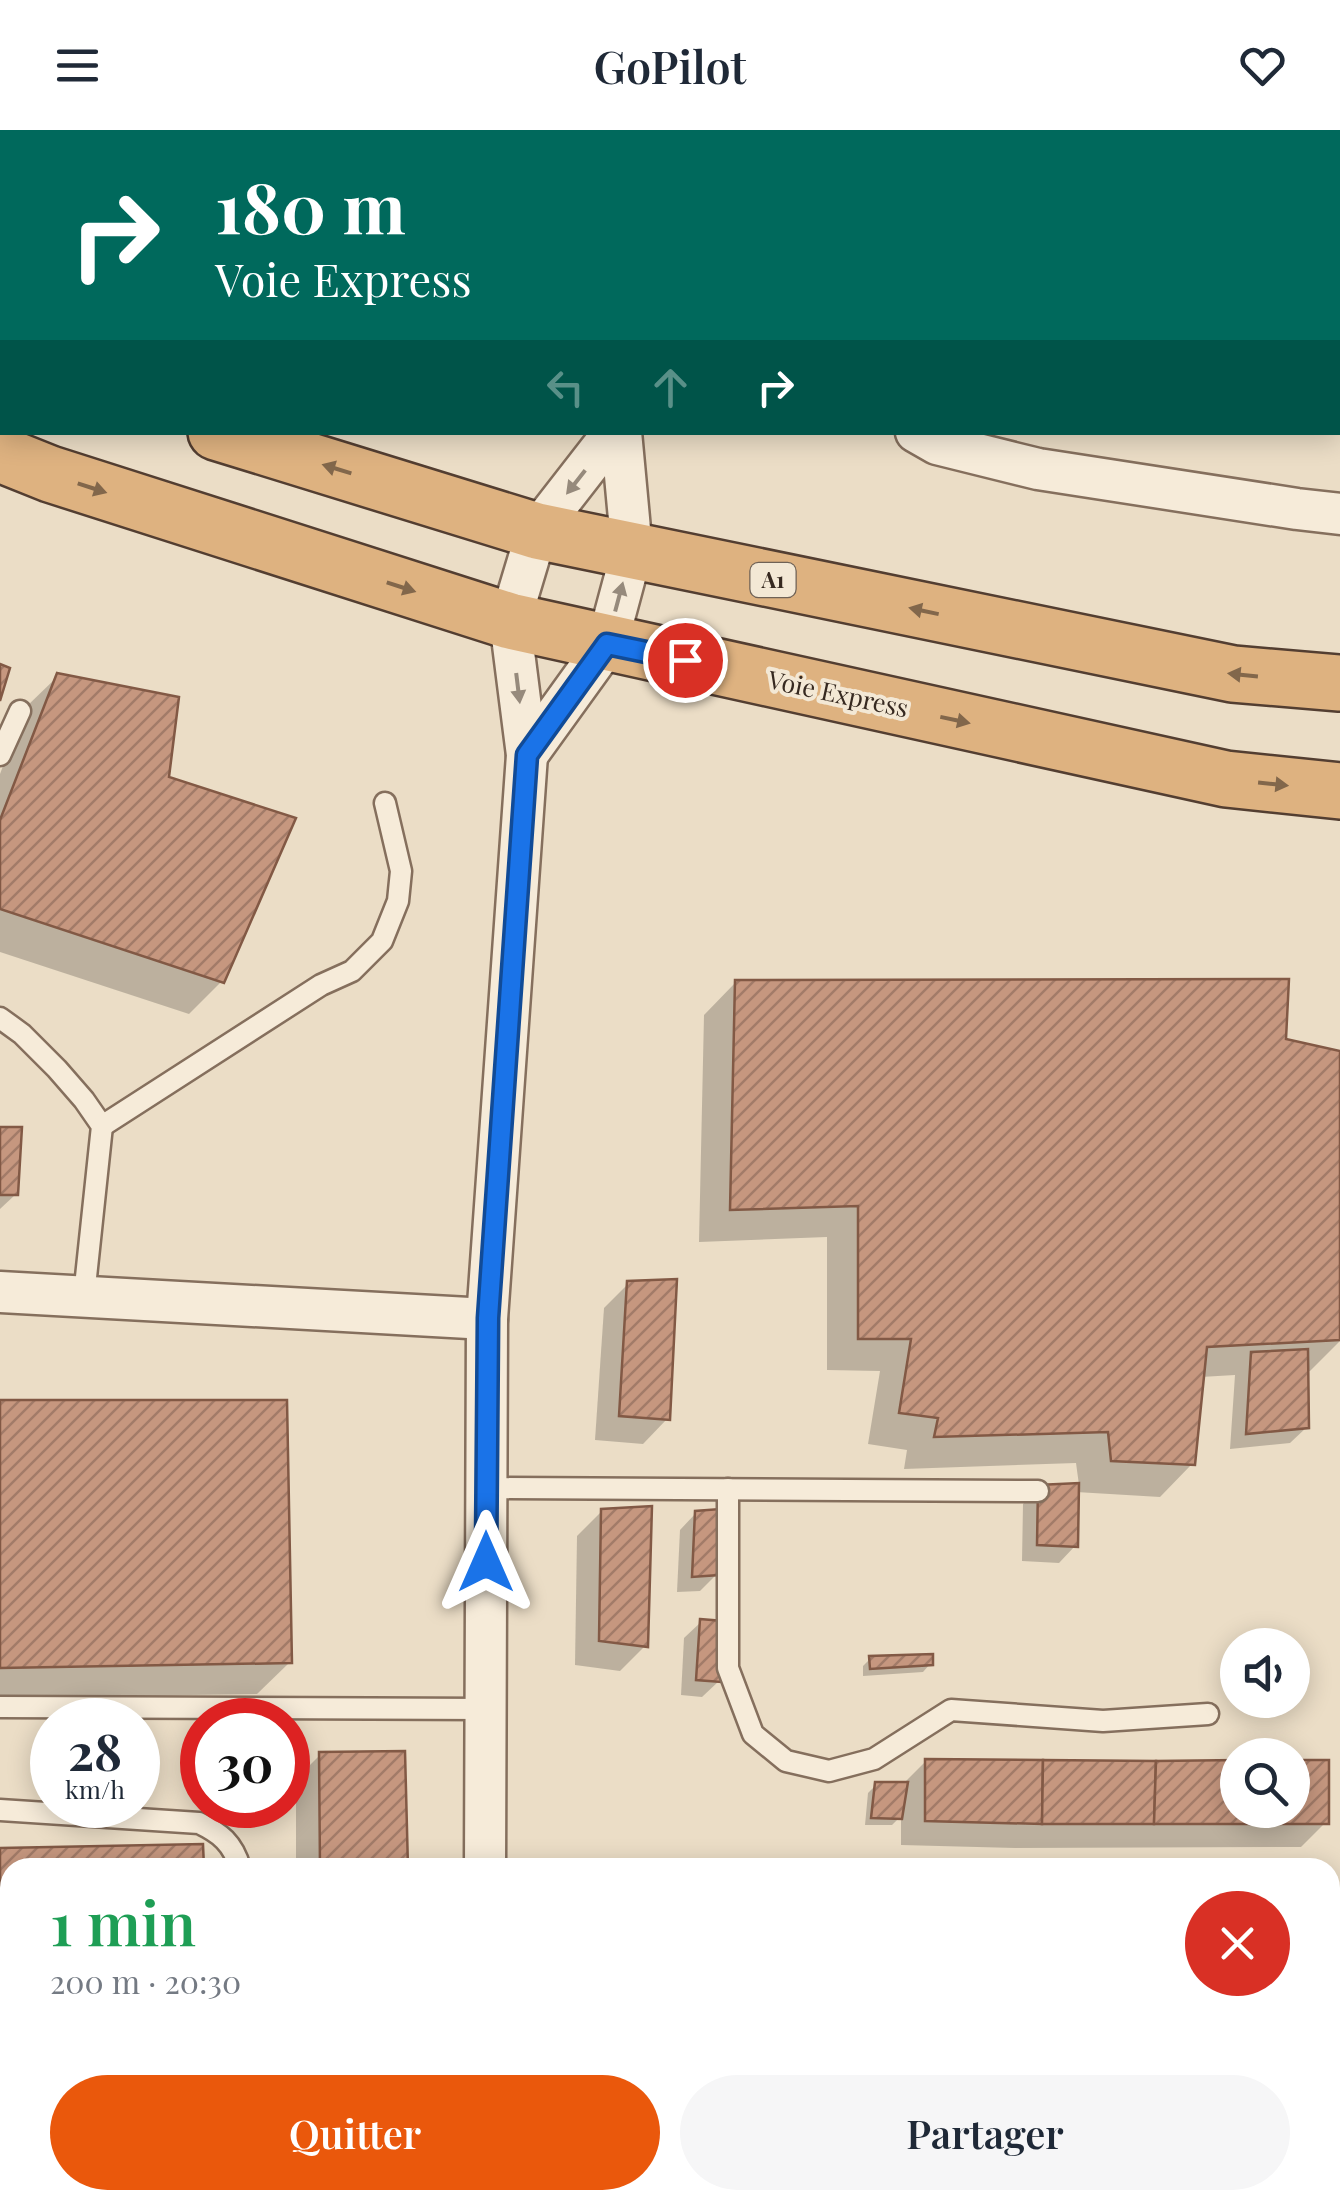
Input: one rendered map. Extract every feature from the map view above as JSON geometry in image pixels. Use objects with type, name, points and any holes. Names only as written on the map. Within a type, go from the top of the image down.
[{"type":"highway","name":"A1","points":[[226,435],[538,530],[632,551],[1233,674],[1340,683]]},
{"type":"highway","name":"Voie Express","points":[[0,454],[50,474],[510,622],[1226,780],[1340,791]]},
{"type":"street","points":[[485,1858],[488,1318],[527,755],[510,622],[538,530],[616,435]]},
{"type":"street","points":[[527,755],[607,644],[632,551],[618,435]]},
{"type":"street","points":[[921,435],[937,444],[1038,469],[1340,514]]},
{"type":"street","points":[[0,1292],[488,1318]]},
{"type":"lane","points":[[0,755],[20,710]]},
{"type":"lane","points":[[102,1126],[321,986],[352,971],[382,941],[398,901],[401,871],[386,803]]},
{"type":"lane","points":[[0,1018],[56,1069],[102,1126],[84,1296]]},
{"type":"lane","points":[[487,1488],[1038,1492]]},
{"type":"lane","points":[[728,1489],[728,1668],[753,1734],[786,1761],[829,1770],[874,1758],[951,1710],[1104,1720],[1208,1714]]},
{"type":"lane","points":[[0,1706],[486,1709]]},
{"type":"lane","points":[[0,1810],[198,1823],[221,1834],[237,1858]]},
{"type":"building","points":[[0,664],[10,668],[0,701]]},
{"type":"building","points":[[57,673],[179,697],[169,777],[296,818],[224,983],[0,909],[0,820]]},
{"type":"building","points":[[1289,979],[1286,1039],[1340,1051],[1340,1340],[1207,1347],[1195,1465],[1111,1461],[1108,1432],[934,1437],[938,1418],[899,1413],[911,1339],[858,1339],[858,1206],[730,1210],[735,980]]},
{"type":"building","points":[[0,1127],[22,1127],[18,1195],[0,1195]]},
{"type":"building","points":[[677,1279],[670,1420],[619,1416],[627,1281]]},
{"type":"building","points":[[1308,1349],[1309,1428],[1246,1434],[1251,1352]]},
{"type":"building","points":[[0,1400],[287,1400],[292,1663],[0,1668]]},
{"type":"building","points":[[1079,1483],[1078,1547],[1037,1545],[1038,1485]]},
{"type":"building","points":[[652,1506],[648,1647],[599,1641],[601,1509]]},
{"type":"building","points":[[720,1509],[719,1575],[692,1577],[695,1511]]},
{"type":"building","points":[[700,1619],[723,1621],[721,1682],[696,1680]]},
{"type":"building","points":[[933,1654],[933,1665],[870,1669],[869,1656]]},
{"type":"building","points":[[405,1751],[408,1858],[320,1858],[319,1752]]},
{"type":"building","points":[[925,1759],[1043,1760],[1042,1824],[925,1821]]},
{"type":"building","points":[[1043,1760],[1156,1761],[1154,1824],[1042,1824]]},
{"type":"building","points":[[1220,1760],[1220,1824],[1154,1824],[1156,1761]]},
{"type":"building","points":[[1310,1760],[1329,1760],[1329,1824],[1310,1824]]},
{"type":"building","points":[[875,1782],[908,1782],[902,1819],[871,1818]]},
{"type":"building","points":[[203,1844],[204,1858],[0,1858],[0,1848]]},
{"type":"route","points":[[486,1562],[488,1318],[527,755],[607,644],[685,660]]}]
